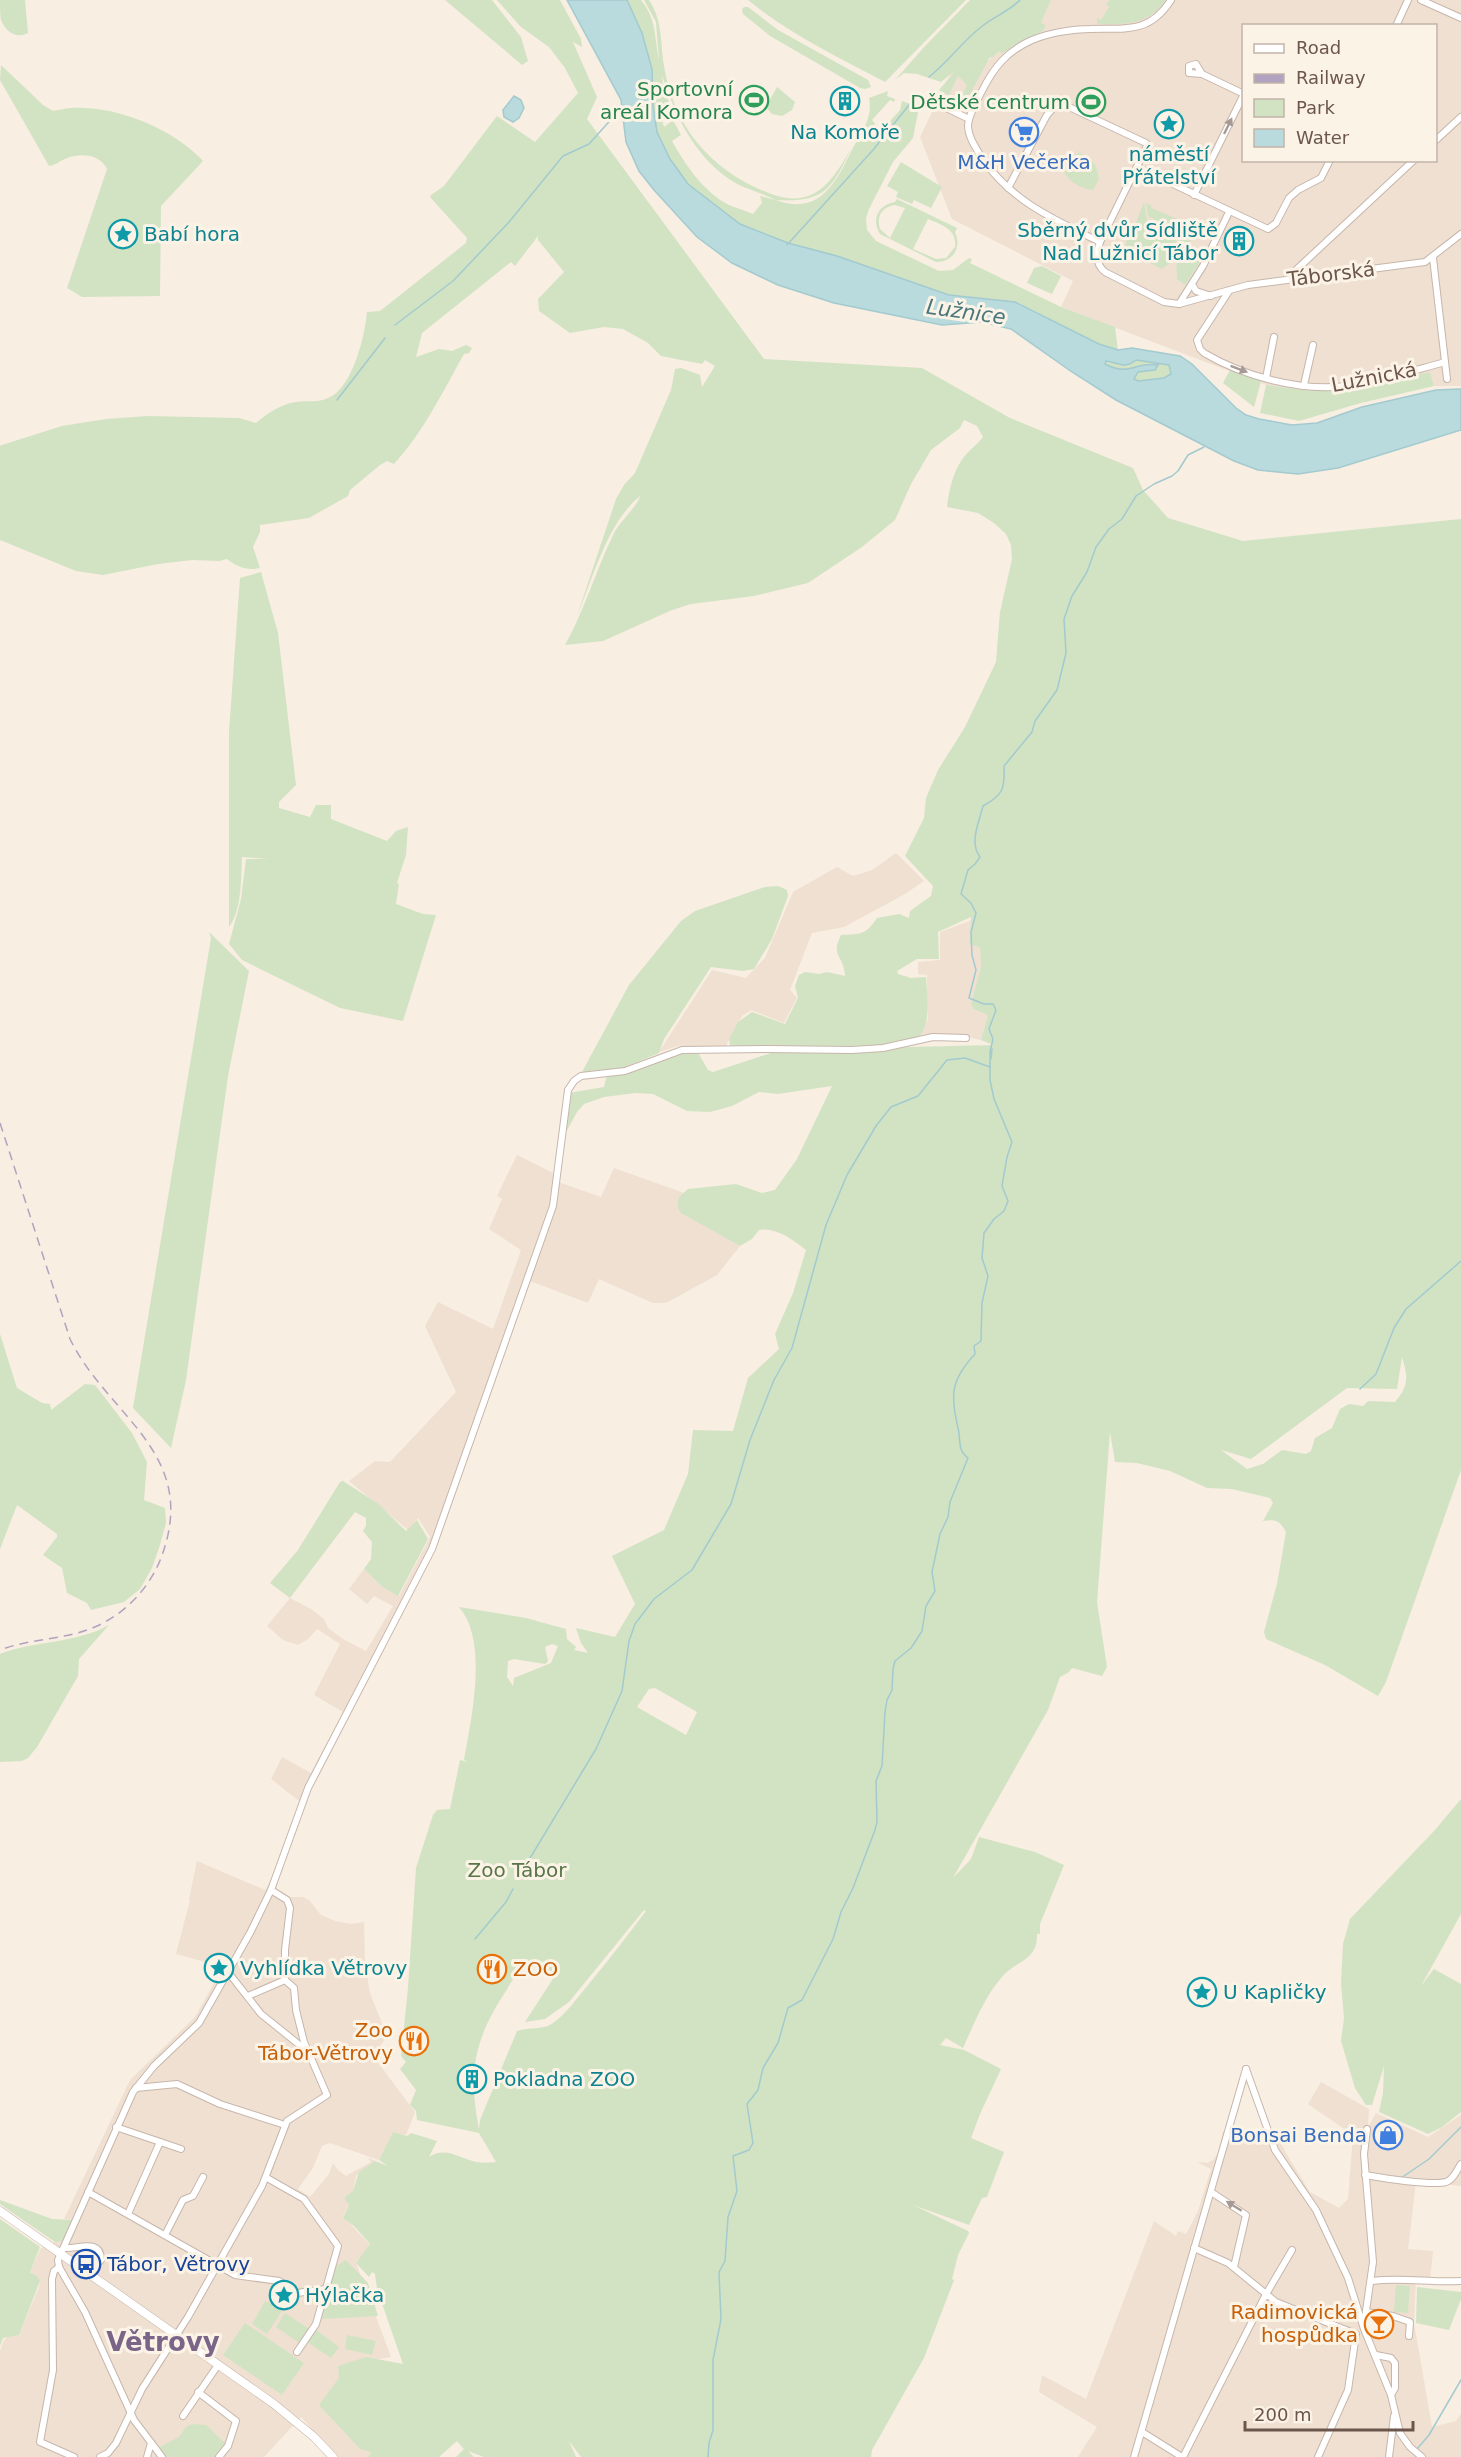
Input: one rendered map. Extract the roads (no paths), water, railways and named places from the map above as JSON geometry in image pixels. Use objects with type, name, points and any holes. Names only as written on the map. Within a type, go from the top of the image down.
[{"type":"street","points":[[1100,242],[1034,208],[1008,188],[984,161],[972,141],[968,130],[969,119],[993,71],[1004,57],[1016,49],[1034,39],[1071,31],[1137,28],[1154,19],[1171,0]]},
{"type":"street","points":[[1397,24],[1408,0]]},
{"type":"street","points":[[1421,0],[1461,18]]},
{"type":"street","points":[[1202,74],[1242,93]]},
{"type":"street","points":[[1194,195],[1242,98]]},
{"type":"street","points":[[930,100],[969,119]]},
{"type":"street","points":[[1008,188],[1047,115],[1056,105],[1067,106],[1146,144],[1100,242],[1097,258],[1102,270],[1164,302],[1179,303],[1217,240],[1229,212]]},
{"type":"street","points":[[1437,140],[1461,117]]},
{"type":"street","points":[[1137,167],[1229,212],[1270,229],[1276,223],[1289,198],[1298,190],[1318,181],[1329,162]]},
{"type":"street","points":[[1292,279],[1296,270],[1412,162]]},
{"type":"street","name":"Táborská","points":[[1179,303],[1248,285],[1425,262],[1461,234]]},
{"type":"street","points":[[1433,258],[1447,380]]},
{"type":"street","points":[[1192,284],[1196,291],[1211,296]]},
{"type":"street","name":"Lužnická","points":[[1230,291],[1198,335],[1198,344],[1204,353],[1239,370],[1266,378],[1331,387],[1353,385],[1445,362]]},
{"type":"street","points":[[1266,378],[1274,337]]},
{"type":"street","points":[[1304,385],[1313,345]]},
{"type":"street","points":[[162,2457],[131,2414],[85,2312],[59,2267],[58,2260],[116,2127],[136,2088],[154,2066],[199,2023],[271,1890],[313,1777],[435,1541],[553,1206],[557,1190],[563,1116],[571,1084],[581,1076],[625,1071],[682,1050],[852,1050],[883,1048],[933,1037],[966,1038]]},
{"type":"street","points":[[100,2457],[112,2448],[142,2389],[267,2178],[285,2125],[293,2116],[327,2095],[307,2051],[296,2010],[294,1988],[285,1980],[285,1950],[290,1908],[287,1900],[271,1890]]},
{"type":"street","points":[[228,1972],[268,2021],[307,2051]]},
{"type":"street","points":[[248,1996],[285,1980]]},
{"type":"street","points":[[1134,2457],[1246,2069],[1275,2150],[1316,2210],[1348,2278],[1364,2329],[1391,2395],[1404,2440],[1422,2457]]},
{"type":"street","points":[[136,2088],[177,2084],[220,2104],[285,2125]]},
{"type":"street","points":[[116,2127],[181,2149]]},
{"type":"street","points":[[1364,2329],[1373,2262],[1364,2154],[1367,2129]]},
{"type":"street","points":[[128,2214],[160,2142]]},
{"type":"street","points":[[1365,2175],[1406,2181],[1445,2182],[1452,2178],[1461,2164]]},
{"type":"street","points":[[165,2235],[183,2200],[193,2196],[202,2177]]},
{"type":"street","points":[[267,2178],[304,2199],[338,2246],[316,2324],[297,2352]]},
{"type":"street","points":[[88,2192],[235,2275],[279,2281],[297,2293],[326,2289]]},
{"type":"street","points":[[1211,2192],[1246,2215],[1234,2267]]},
{"type":"street","points":[[0,2211],[63,2251],[88,2272],[297,2421],[333,2457]]},
{"type":"street","points":[[63,2251],[87,2246],[97,2248],[101,2260],[88,2272]]},
{"type":"street","points":[[1194,2248],[1234,2267],[1265,2296],[1290,2309],[1356,2334]]},
{"type":"street","points":[[1142,2432],[1182,2457],[1265,2296],[1292,2250]]},
{"type":"street","points":[[59,2267],[53,2273],[52,2278],[53,2370],[40,2442],[74,2457]]},
{"type":"street","points":[[1372,2281],[1389,2279],[1461,2281]]},
{"type":"street","points":[[1366,2312],[1393,2316],[1410,2322],[1409,2336]]},
{"type":"street","points":[[1318,2457],[1348,2390],[1356,2334],[1364,2329]]},
{"type":"street","points":[[1376,2355],[1390,2358],[1395,2363],[1395,2388],[1391,2395]]},
{"type":"street","points":[[183,2416],[218,2365]]},
{"type":"street","points":[[198,2392],[236,2421],[228,2446],[219,2457]]},
{"type":"street","points":[[1389,2457],[1394,2410]]},
{"type":"street","points":[[147,2457],[151,2443]]},
{"type":"water","name":"Lužnice","points":[[567,0],[627,0],[642,33],[652,69],[653,105],[657,132],[670,159],[688,184],[740,224],[788,243],[837,256],[949,295],[1015,302],[1099,344],[1118,350],[1132,348],[1180,356],[1192,364],[1236,408],[1246,415],[1259,419],[1292,425],[1317,423],[1362,407],[1436,390],[1461,389],[1461,430],[1338,468],[1298,474],[1258,470],[1234,461],[1116,400],[1011,329],[982,322],[942,325],[834,303],[778,285],[732,263],[697,237],[654,190],[639,171],[626,142],[621,100]],"holes":[[[1136,360],[1169,365],[1171,374],[1164,378],[1138,381],[1134,379],[1138,372],[1155,370],[1158,365],[1150,364],[1121,369],[1105,364],[1106,361],[1128,365]]]},
{"type":"water","points":[[514,96],[521,100],[524,108],[519,118],[513,122],[504,117],[503,110]]},
{"type":"waterway","points":[[929,77],[974,33],[1020,0]]},
{"type":"waterway","points":[[395,325],[453,281],[509,222],[563,156],[589,144],[624,105]]},
{"type":"waterway","points":[[787,245],[873,150],[909,105]]},
{"type":"waterway","points":[[337,400],[385,338]]},
{"type":"waterway","points":[[708,2457],[713,2430],[713,2360],[721,2319],[719,2272],[725,2261],[728,2217],[737,2191],[733,2156],[749,2150],[753,2143],[747,2104],[758,2090],[763,2068],[778,2043],[788,2008],[802,2000],[833,1939],[841,1912],[853,1888],[875,1830],[877,1822],[876,1781],[882,1766],[885,1712],[892,1690],[893,1669],[895,1661],[911,1648],[922,1631],[926,1606],[935,1591],[932,1572],[940,1534],[968,1458],[962,1452],[960,1444],[954,1406],[954,1388],[961,1372],[975,1354],[974,1346],[981,1341],[982,1303],[988,1276],[982,1258],[984,1233],[994,1219],[1004,1211],[1008,1201],[1002,1186],[1012,1142],[994,1099],[990,1080],[990,1052],[993,1039],[989,1029],[996,1010],[993,1004],[984,1004],[969,998],[976,970],[972,955],[971,932],[976,913],[971,903],[961,894],[968,870],[980,857],[975,845],[977,825],[983,806],[999,795],[1003,786],[1004,766],[1032,732],[1035,721],[1057,690],[1066,653],[1064,619],[1072,596],[1087,572],[1096,547],[1109,529],[1122,519],[1136,496],[1172,476],[1188,455],[1204,447]]},
{"type":"waterway","points":[[991,1059],[992,1049]]},
{"type":"waterway","points":[[521,1873],[596,1749],[622,1691],[629,1641],[635,1624],[654,1599],[692,1570],[731,1504],[750,1440],[774,1380],[792,1348],[826,1225],[847,1175],[876,1126],[891,1107],[918,1096],[947,1060],[965,1058],[990,1067]]},
{"type":"waterway","points":[[1360,1389],[1376,1374],[1394,1328],[1406,1309],[1461,1261]]},
{"type":"waterway","points":[[475,1939],[506,1902],[513,1889]]},
{"type":"waterway","points":[[1401,2178],[1429,2159],[1461,2127]]},
{"type":"waterway","points":[[1417,2449],[1429,2435],[1461,2380]]},
{"type":"railway","points":[[0,1123],[70,1339],[86,1366],[145,1438],[160,1463],[169,1490],[170,1522],[156,1569],[144,1589],[118,1614],[85,1631],[0,1650]]},
{"type":"place","name":"Sportovní areál Komora","points":[[754,100]]},
{"type":"place","name":"Na Komoře","points":[[845,101]]},
{"type":"place","name":"Dětské centrum","points":[[1091,102]]},
{"type":"place","name":"náměstí Přátelství","points":[[1169,124]]},
{"type":"place","name":"M&H Večerka","points":[[1024,132]]},
{"type":"place","name":"Babí hora","points":[[123,234]]},
{"type":"place","name":"Sběrný dvůr Sídliště Nad Lužnicí Tábor","points":[[1239,241]]},
{"type":"place","name":"Vyhlídka Větrovy","points":[[219,1968]]},
{"type":"place","name":"ZOO","points":[[492,1969]]},
{"type":"place","name":"U Kapličky","points":[[1202,1992]]},
{"type":"place","name":"Zoo Tábor-Větrovy","points":[[414,2041]]},
{"type":"place","name":"Pokladna ZOO","points":[[472,2079]]},
{"type":"place","name":"Bonsai Benda","points":[[1388,2135]]},
{"type":"place","name":"Tábor, Větrovy","points":[[86,2264]]},
{"type":"place","name":"Hýlačka","points":[[284,2295]]},
{"type":"place","name":"Radimovická hospůdka","points":[[1379,2324]]},
{"type":"district","name":"Větrovy","points":[[163,2342]]},
{"type":"park label","name":"Zoo Tábor","points":[[517,1870]]}]
